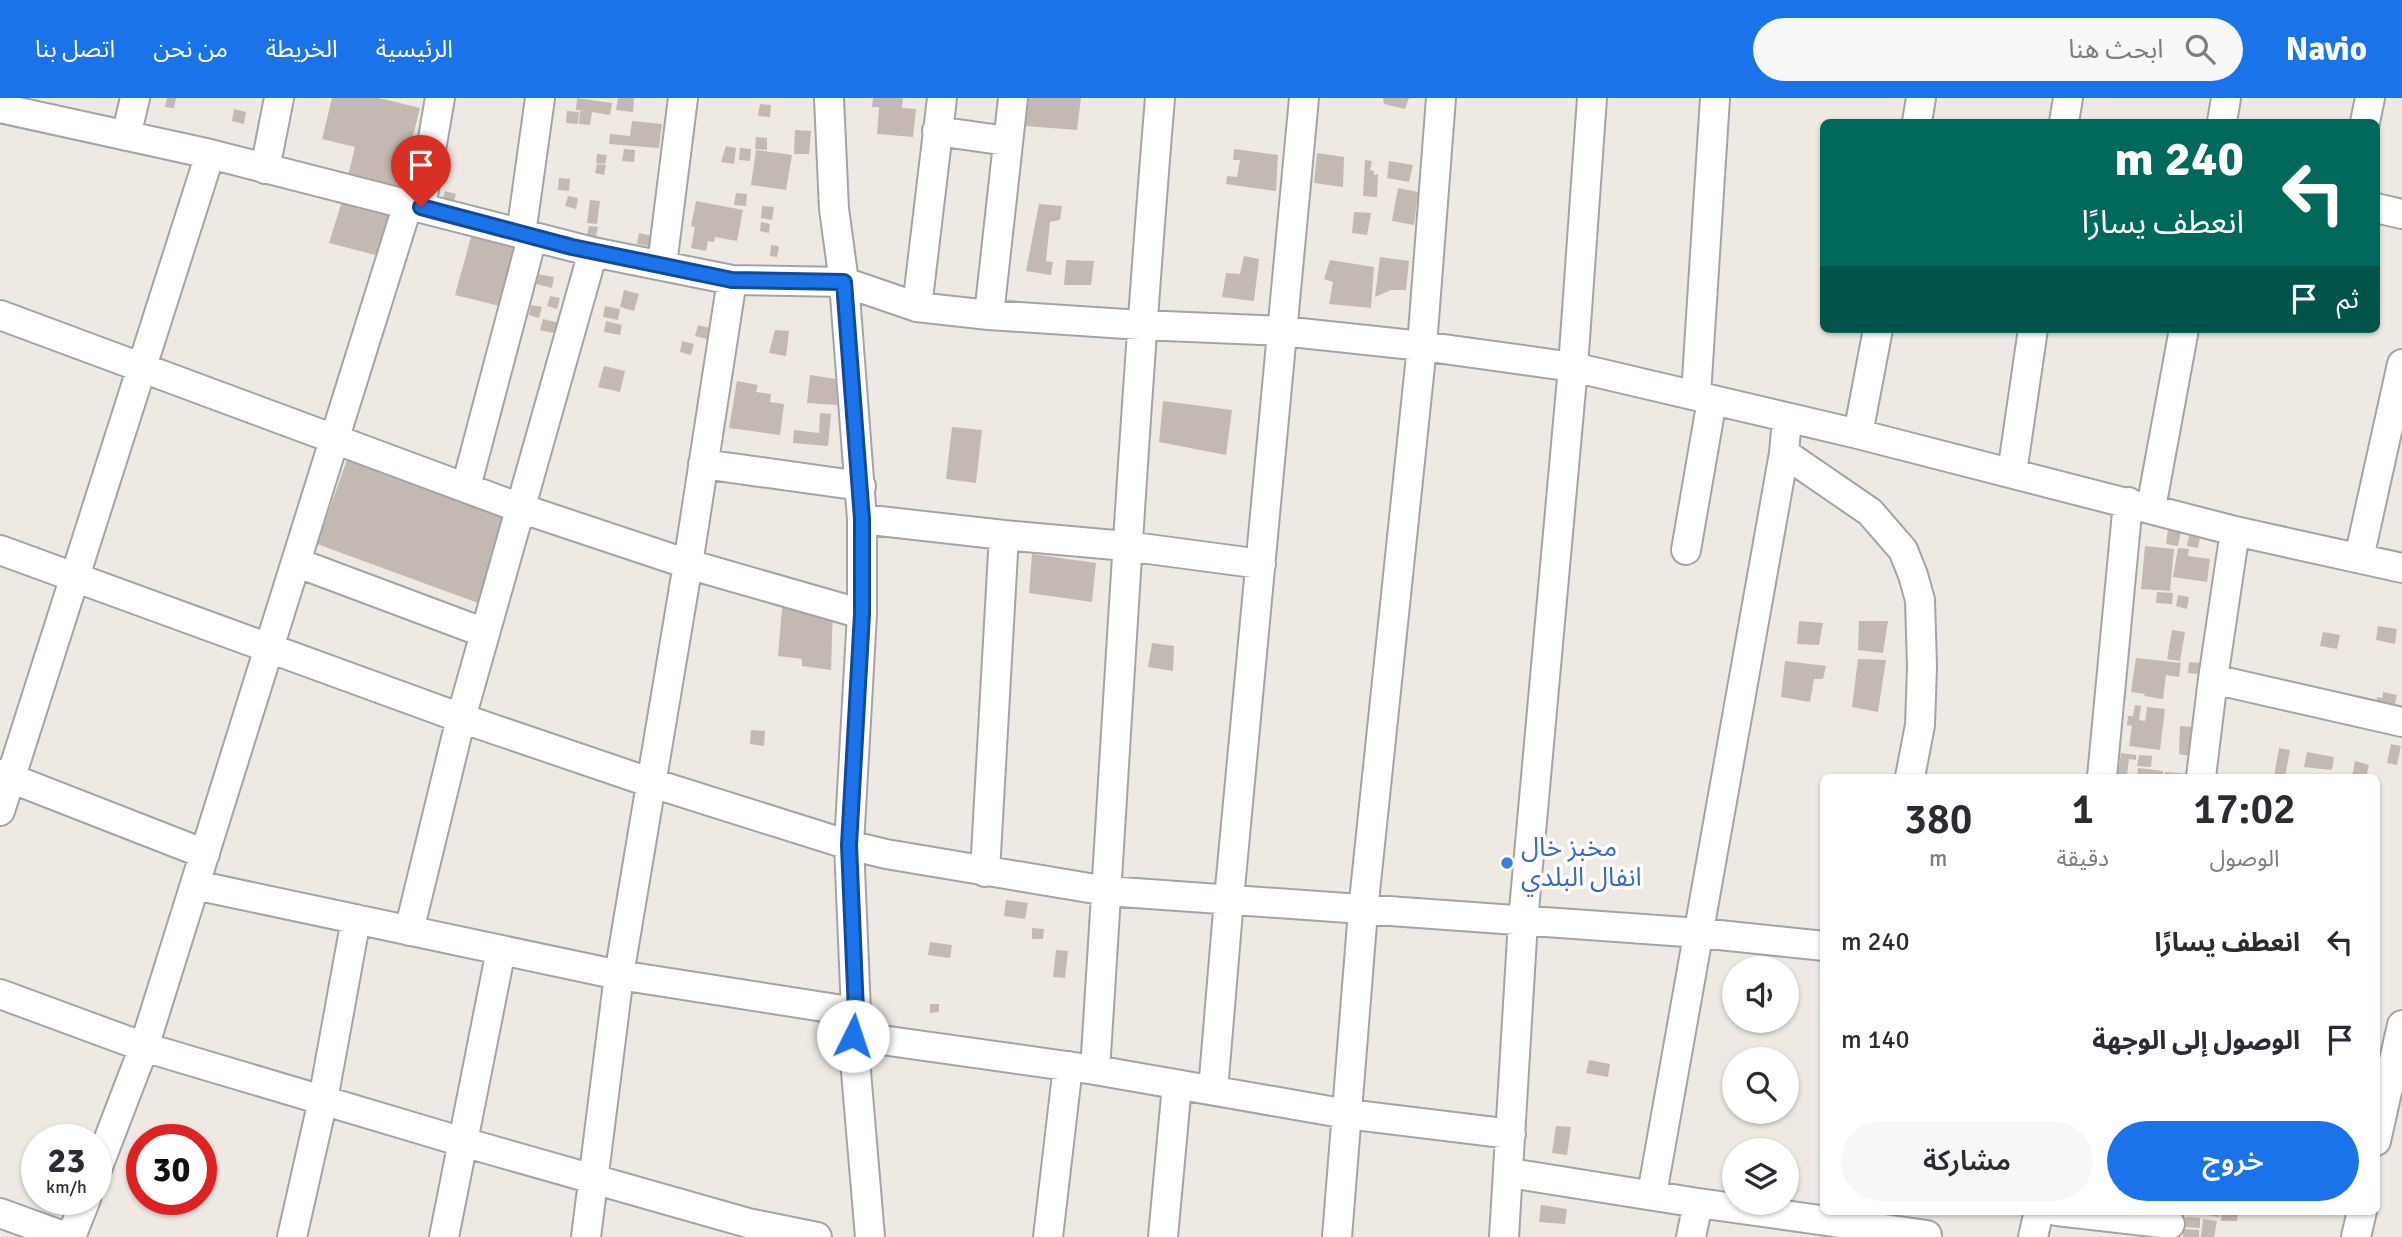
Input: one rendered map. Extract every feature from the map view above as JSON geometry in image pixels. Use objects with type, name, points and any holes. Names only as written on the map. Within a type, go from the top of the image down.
[{"type":"street","points":[[2,98],[0,106],[210,154],[593,252],[732,280],[844,282],[917,307],[989,315],[1141,325],[1282,331],[1422,346],[1573,368],[1858,434],[2235,531],[2402,568]]},
{"type":"street","points":[[126,136],[135,98]]},
{"type":"street","points":[[265,169],[279,98]]},
{"type":"street","points":[[112,1130],[144,1047],[336,441],[415,206],[440,98]]},
{"type":"street","points":[[466,487],[526,236],[540,98]]},
{"type":"street","points":[[662,265],[683,98]]},
{"type":"street","points":[[829,98],[834,209],[844,282],[862,519],[862,614],[849,845],[854,1024],[870,1237]]},
{"type":"street","points":[[917,307],[942,98]]},
{"type":"street","points":[[989,315],[1013,98]]},
{"type":"street","points":[[1048,1237],[1081,1068],[1107,891],[1126,546],[1160,98]]},
{"type":"street","points":[[1213,1090],[1304,98]]},
{"type":"street","points":[[1337,1237],[1363,911],[1422,346],[1441,98]]},
{"type":"street","points":[[1504,1237],[1510,1173],[1523,921],[1573,368],[1592,98]]},
{"type":"street","points":[[1686,550],[1704,398],[1714,98]]},
{"type":"street","points":[[1918,119],[1921,98]]},
{"type":"street","points":[[2064,119],[2068,98]]},
{"type":"street","points":[[2222,119],[2226,98]]},
{"type":"street","points":[[2366,119],[2370,98]]},
{"type":"street","points":[[937,131],[1007,141]]},
{"type":"street","points":[[0,810],[5,776],[74,577],[210,154]]},
{"type":"street","points":[[2380,209],[2402,214]]},
{"type":"street","points":[[409,931],[461,718],[593,252]]},
{"type":"street","points":[[586,1237],[619,975],[649,782],[688,564],[732,280]]},
{"type":"street","points":[[0,315],[520,508],[688,564],[862,614]]},
{"type":"street","points":[[1858,434],[1877,333]]},
{"type":"street","points":[[2012,473],[2033,333]]},
{"type":"street","points":[[2102,774],[2139,505],[2183,333]]},
{"type":"street","points":[[2359,558],[2402,364]]},
{"type":"street","points":[[1652,1195],[1784,453],[1787,419]]},
{"type":"street","points":[[1784,453],[1870,512],[1903,550],[1913,575],[1920,600],[1922,667],[1920,725],[1911,774]]},
{"type":"street","points":[[703,464],[860,486]]},
{"type":"street","points":[[862,519],[1126,546],[1261,564]]},
{"type":"street","points":[[2201,774],[2235,531]]},
{"type":"street","points":[[985,872],[1004,535]]},
{"type":"street","points":[[0,550],[461,718],[649,782],[849,845],[886,854],[1107,891],[1700,933],[1820,946]]},
{"type":"street","points":[[298,563],[485,633]]},
{"type":"street","points":[[2213,679],[2402,722]]},
{"type":"street","points":[[5,776],[205,854]]},
{"type":"street","points":[[195,885],[854,1024],[1081,1068],[1347,1114],[1511,1134]]},
{"type":"street","points":[[292,1237],[323,1100],[356,919]]},
{"type":"street","points":[[444,1237],[501,950]]},
{"type":"street","points":[[0,994],[144,1047],[593,1178],[747,1230],[817,1237]]},
{"type":"street","points":[[2380,1118],[2395,1034]]},
{"type":"street","points":[[1163,1237],[1177,1085]]},
{"type":"street","points":[[1510,1173],[1698,1203],[1924,1228]]},
{"type":"street","points":[[1691,1237],[1698,1203]]},
{"type":"street","points":[[0,1213],[69,1237],[79,1215]]},
{"type":"street","points":[[2033,1237],[2038,1215]]},
{"type":"street","points":[[2092,1215],[2170,1224]]},
{"type":"street","points":[[2356,1237],[2361,1215]]},
{"type":"building","points":[[167,98],[176,98],[174,108],[165,107]]},
{"type":"building","points":[[332,98],[379,98],[420,108],[400,188],[348,176],[355,147],[322,139]]},
{"type":"building","points":[[577,98],[612,103],[610,115],[592,112],[590,125],[579,124],[580,111],[589,111],[576,110]]},
{"type":"building","points":[[618,98],[634,98],[633,112],[616,110]]},
{"type":"building","points":[[873,98],[903,98],[902,108],[916,109],[913,137],[877,134],[879,107],[872,107]]},
{"type":"building","points":[[1029,98],[1081,98],[1077,130],[1025,126]]},
{"type":"building","points":[[1383,98],[1409,98],[1405,109],[1384,104]]},
{"type":"building","points":[[760,104],[771,105],[770,117],[758,116]]},
{"type":"building","points":[[234,109],[246,112],[244,124],[232,121]]},
{"type":"building","points":[[567,111],[579,112],[578,124],[566,123]]},
{"type":"building","points":[[632,121],[662,124],[659,148],[609,144],[610,134],[630,136]]},
{"type":"building","points":[[795,130],[811,131],[809,154],[794,154]]},
{"type":"building","points":[[756,137],[767,138],[767,150],[755,149]]},
{"type":"building","points":[[726,146],[736,148],[734,164],[721,162]]},
{"type":"building","points":[[740,148],[751,149],[750,161],[739,160]]},
{"type":"building","points":[[624,149],[635,150],[634,162],[622,161]]},
{"type":"building","points":[[1234,149],[1278,155],[1276,191],[1226,184],[1227,176],[1237,177],[1240,160],[1233,160]]},
{"type":"building","points":[[756,150],[792,155],[786,190],[751,185]]},
{"type":"building","points":[[1317,153],[1344,157],[1343,187],[1314,183]]},
{"type":"building","points":[[597,154],[607,155],[605,164],[596,163]]},
{"type":"building","points":[[1365,160],[1372,161],[1370,170],[1374,171],[1374,175],[1378,174],[1377,197],[1363,196]]},
{"type":"building","points":[[1389,161],[1413,165],[1409,182],[1387,178]]},
{"type":"building","points":[[597,164],[606,165],[604,175],[595,173]]},
{"type":"building","points":[[559,178],[570,179],[569,191],[558,190]]},
{"type":"building","points":[[1398,188],[1418,192],[1414,225],[1392,221]]},
{"type":"building","points":[[445,191],[456,194],[453,204],[442,202]]},
{"type":"building","points":[[736,193],[747,194],[746,206],[734,205]]},
{"type":"building","points":[[568,196],[578,198],[576,209],[565,206]]},
{"type":"building","points":[[590,200],[600,201],[597,224],[587,223]]},
{"type":"building","points":[[342,201],[400,217],[387,258],[329,243]]},
{"type":"building","points":[[696,201],[743,210],[737,241],[715,237],[714,242],[708,241],[706,251],[691,248],[695,227],[691,226]]},
{"type":"building","points":[[1039,204],[1062,206],[1060,220],[1050,222],[1046,261],[1053,262],[1051,275],[1026,271]]},
{"type":"building","points":[[762,206],[774,207],[772,220],[761,218]]},
{"type":"building","points":[[1354,212],[1371,213],[1367,235],[1352,233]]},
{"type":"building","points":[[761,222],[770,224],[769,233],[760,231]]},
{"type":"building","points":[[589,226],[598,227],[596,237],[587,235]]},
{"type":"building","points":[[639,233],[661,238],[659,248],[637,244]]},
{"type":"building","points":[[471,237],[523,247],[508,308],[455,295]]},
{"type":"building","points":[[771,245],[779,246],[777,257],[770,256]]},
{"type":"building","points":[[1244,256],[1259,259],[1254,301],[1222,297],[1226,273],[1240,274]]},
{"type":"building","points":[[1380,257],[1409,261],[1406,290],[1391,290],[1375,297]]},
{"type":"building","points":[[1066,260],[1094,261],[1091,285],[1064,285]]},
{"type":"building","points":[[1330,260],[1374,267],[1371,308],[1329,304],[1333,282],[1324,279]]},
{"type":"building","points":[[538,274],[554,277],[552,288],[536,284]]},
{"type":"building","points":[[624,290],[639,294],[634,311],[620,307]]},
{"type":"building","points":[[550,296],[560,298],[557,309],[547,306]]},
{"type":"building","points":[[531,305],[542,307],[539,318],[529,315]]},
{"type":"building","points":[[605,306],[620,309],[618,320],[603,317]]},
{"type":"building","points":[[543,319],[564,324],[562,335],[540,330]]},
{"type":"building","points":[[606,321],[622,325],[620,335],[604,332]]},
{"type":"building","points":[[698,325],[709,328],[707,339],[695,336]]},
{"type":"building","points":[[775,330],[789,331],[786,356],[769,353]]},
{"type":"building","points":[[682,341],[694,344],[691,355],[680,352]]},
{"type":"building","points":[[604,366],[625,371],[620,392],[598,387]]},
{"type":"building","points":[[810,375],[836,379],[837,405],[807,403]]},
{"type":"building","points":[[737,381],[758,385],[756,392],[771,394],[770,402],[784,404],[780,435],[729,428]]},
{"type":"building","points":[[1163,401],[1232,410],[1226,455],[1159,442]]},
{"type":"building","points":[[820,413],[831,414],[828,446],[793,443],[794,430],[819,433]]},
{"type":"building","points":[[952,427],[982,430],[976,483],[946,479]]},
{"type":"building","points":[[349,454],[511,513],[478,603],[317,544]]},
{"type":"building","points":[[2168,529],[2181,532],[2178,546],[2166,544]]},
{"type":"building","points":[[2189,536],[2200,538],[2198,548],[2187,546]]},
{"type":"building","points":[[2145,546],[2174,549],[2170,591],[2141,589]]},
{"type":"building","points":[[2178,548],[2189,549],[2188,556],[2210,559],[2207,582],[2173,577]]},
{"type":"building","points":[[1032,554],[1096,563],[1092,602],[1029,593]]},
{"type":"building","points":[[2157,592],[2173,593],[2172,604],[2156,603]]},
{"type":"building","points":[[2178,595],[2189,597],[2187,609],[2176,606]]},
{"type":"building","points":[[783,597],[833,606],[831,670],[802,666],[802,659],[778,656]]},
{"type":"building","points":[[1799,621],[1823,623],[1819,645],[1797,644]]},
{"type":"building","points":[[1859,621],[1888,621],[1883,653],[1858,650]]},
{"type":"building","points":[[2378,626],[2397,629],[2395,644],[2376,640]]},
{"type":"building","points":[[2172,630],[2185,632],[2180,661],[2167,659]]},
{"type":"building","points":[[2323,632],[2340,635],[2337,649],[2320,646]]},
{"type":"building","points":[[1152,643],[1174,646],[1173,671],[1148,667]]},
{"type":"building","points":[[2136,658],[2181,663],[2179,677],[2166,675],[2163,699],[2131,692]]},
{"type":"building","points":[[1858,659],[1886,660],[1878,712],[1852,707]]},
{"type":"building","points":[[1785,661],[1826,666],[1823,679],[1814,679],[1810,702],[1781,697]]},
{"type":"building","points":[[2189,662],[2200,663],[2199,674],[2188,673]]},
{"type":"building","points":[[2383,692],[2397,695],[2394,709],[2376,705],[2377,697],[2382,698]]},
{"type":"building","points":[[2135,705],[2141,706],[2139,720],[2145,721],[2147,707],[2165,709],[2160,750],[2129,746],[2132,726],[2127,725],[2128,716],[2133,716]]},
{"type":"building","points":[[2180,726],[2193,727],[2190,756],[2179,754]]},
{"type":"building","points":[[751,730],[765,731],[764,746],[750,744]]},
{"type":"building","points":[[2391,744],[2401,746],[2397,765],[2387,763]]},
{"type":"building","points":[[2279,748],[2290,750],[2286,774],[2275,774]]},
{"type":"building","points":[[2307,752],[2334,757],[2332,770],[2304,767]]},
{"type":"building","points":[[2121,753],[2136,755],[2136,760],[2129,759],[2127,774],[2118,774]]},
{"type":"building","points":[[2139,755],[2152,756],[2151,767],[2137,766]]},
{"type":"building","points":[[2355,761],[2369,765],[2367,774],[2353,774]]},
{"type":"building","points":[[2138,768],[2163,771],[2163,774],[2137,774]]},
{"type":"building","points":[[1006,900],[1028,903],[1025,919],[1004,916]]},
{"type":"building","points":[[1032,928],[1044,929],[1043,939],[1032,939]]},
{"type":"building","points":[[930,942],[952,945],[950,958],[928,955]]},
{"type":"building","points":[[1056,950],[1068,951],[1065,978],[1053,977]]},
{"type":"building","points":[[930,1004],[939,1004],[939,1012],[930,1013]]},
{"type":"building","points":[[1589,1060],[1610,1064],[1608,1077],[1586,1073]]},
{"type":"building","points":[[1556,1126],[1571,1127],[1567,1155],[1552,1153]]},
{"type":"building","points":[[1541,1205],[1567,1209],[1565,1224],[1539,1222]]},
{"type":"building","points":[[2222,1215],[2238,1215],[2237,1221],[2221,1221]]},
{"type":"building","points":[[2186,1217],[2200,1218],[2200,1228],[2185,1227]]},
{"type":"building","points":[[2203,1219],[2217,1221],[2214,1237],[2201,1237]]},
{"type":"building","points":[[2183,1229],[2199,1230],[2199,1237],[2183,1237]]},
{"type":"place","name":"مخبز خال انفال البلدي","points":[[1507,863]]},
{"type":"route","points":[[421,207],[572,247],[732,280],[844,282],[862,519],[862,614],[849,845],[856,1012],[853,1036]]}]
